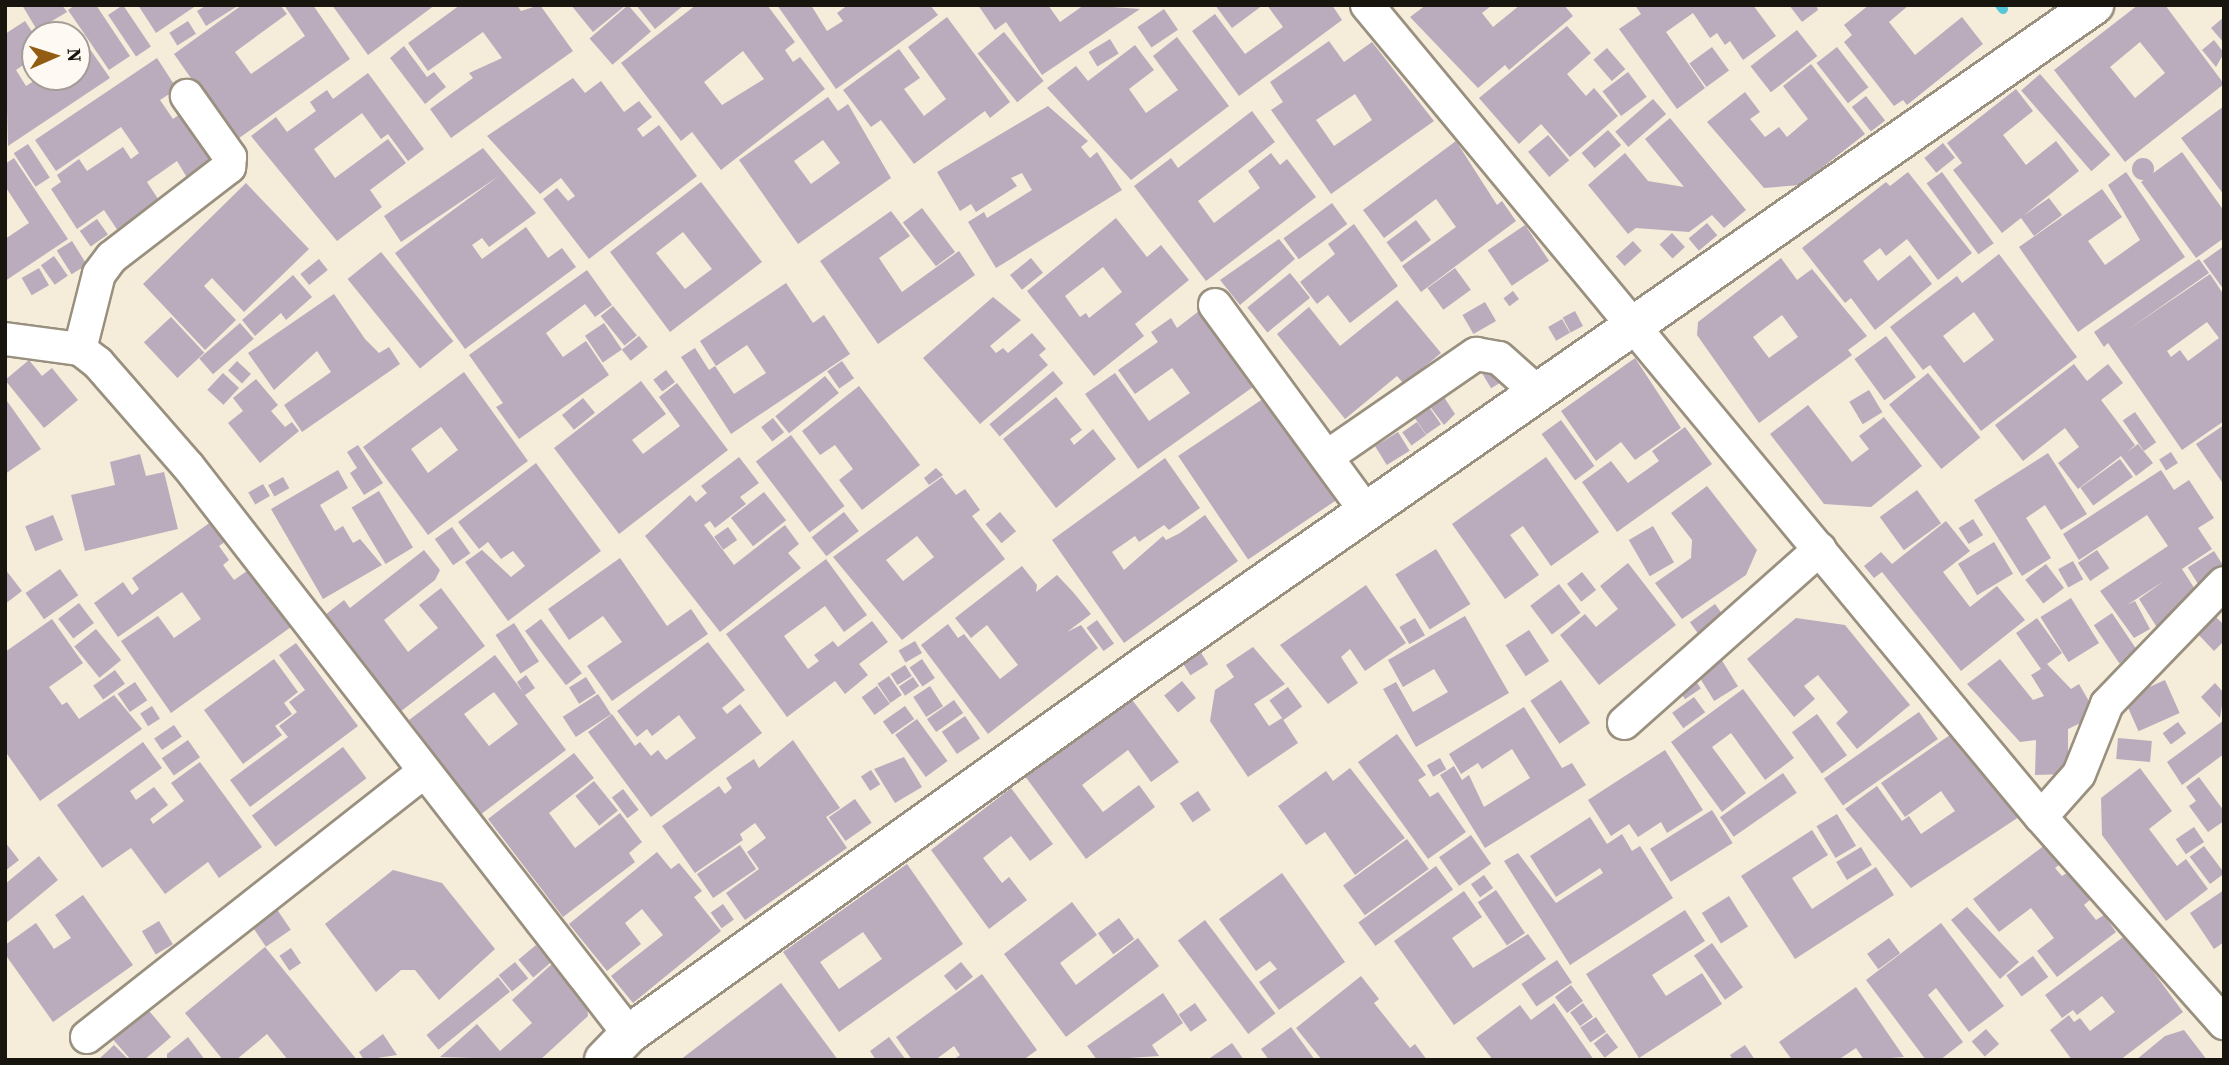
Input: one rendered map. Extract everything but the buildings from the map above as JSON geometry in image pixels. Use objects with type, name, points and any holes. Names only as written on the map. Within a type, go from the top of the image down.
[{"type":"street","points":[[1367,5],[2041,817],[2224,1023]]},
{"type":"street","points":[[5,339],[80,349],[188,466],[422,773],[617,1047],[1366,511],[2095,5]]},
{"type":"street","points":[[80,349],[99,274],[112,257],[229,167],[230,157],[187,96]]},
{"type":"street","points":[[1216,305],[1366,511]]},
{"type":"street","points":[[1328,456],[1476,354],[1499,358],[1538,391]]},
{"type":"street","points":[[1624,723],[1820,549]]},
{"type":"street","points":[[2041,817],[2079,774],[2107,704],[2224,583]]},
{"type":"street","points":[[87,1037],[422,773]]},
{"type":"waterway","points":[[2000,5],[2003,9]]}]
